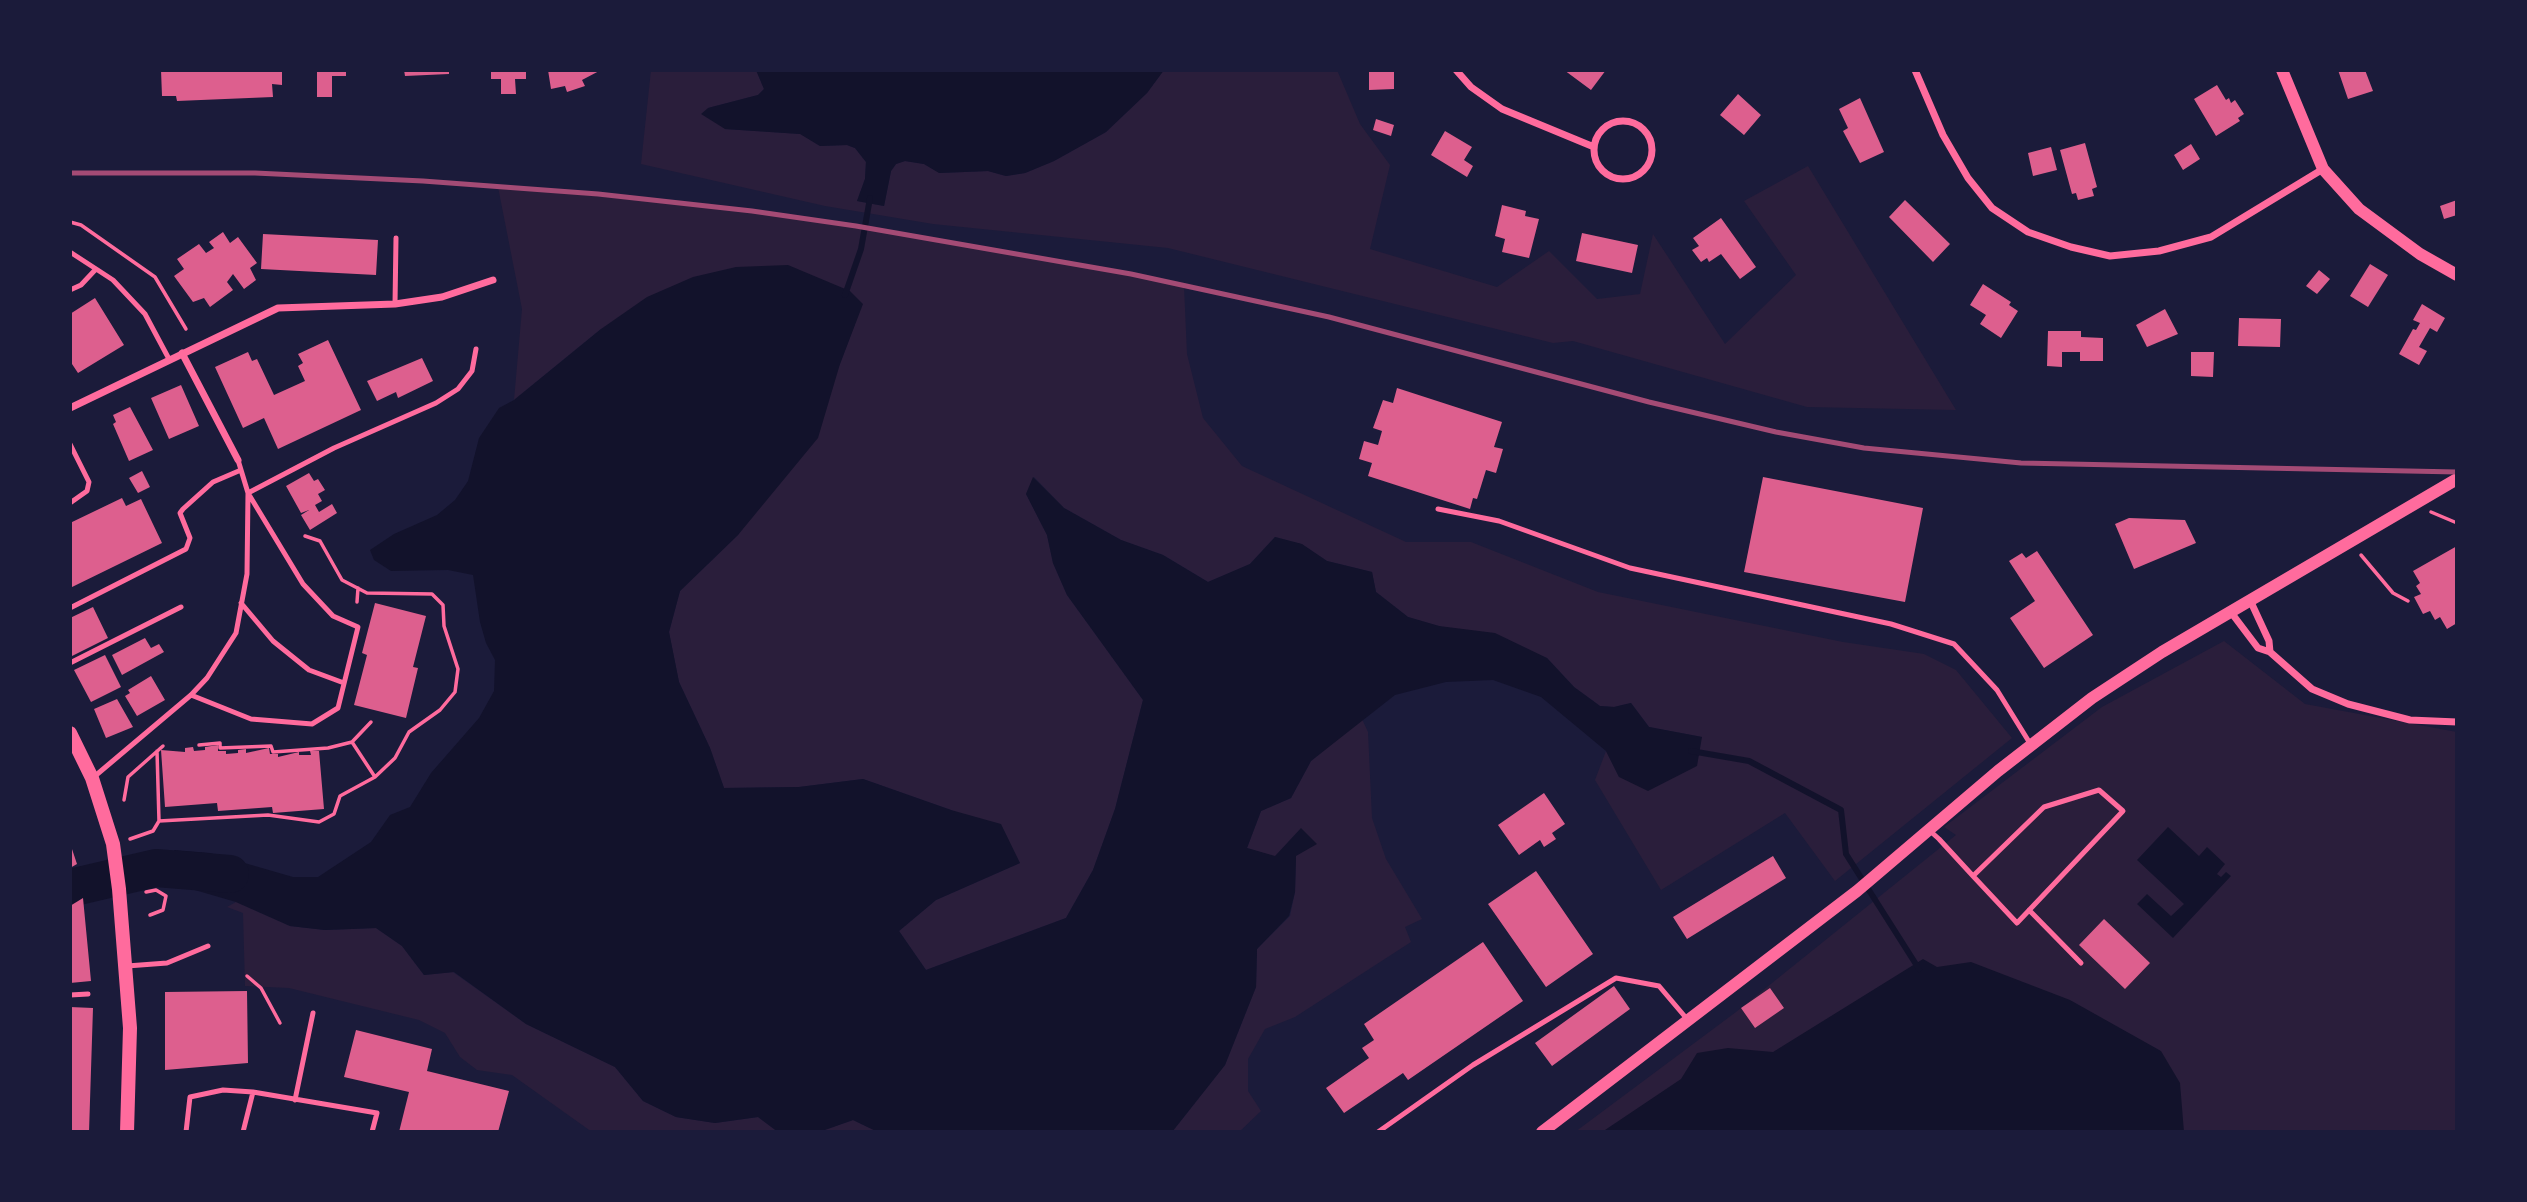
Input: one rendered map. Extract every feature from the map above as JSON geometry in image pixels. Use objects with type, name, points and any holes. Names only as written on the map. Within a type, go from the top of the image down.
[{"type":"main road","points":[[70,733],[92,778],[114,855],[119,889],[127,966],[130,1088],[127,1132]]},
{"type":"street","points":[[1456,70],[1471,87],[1502,109],[1594,147]]},
{"type":"street","points":[[1915,70],[1943,135],[1968,177],[1993,208],[2028,232],[2071,247],[2110,256],[2159,251],[2211,237],[2323,169]]},
{"type":"street","points":[[2282,70],[2323,169],[2359,209],[2420,254],[2457,275]]},
{"type":"street","points":[[1631,122],[1647,133],[1652,152],[1645,170],[1637,176],[1620,179],[1611,177],[1598,165],[1594,147],[1602,129],[1611,124],[1631,122]]},
{"type":"street","points":[[70,408],[278,308],[395,304],[442,297],[493,280]]},
{"type":"street","points":[[183,353],[237,460]]},
{"type":"street","points":[[1542,1132],[1857,891],[2031,745],[2092,698],[2230,611],[2457,479]]},
{"type":"street","points":[[2250,600],[2269,641],[2270,652]]},
{"type":"street","points":[[2230,611],[2258,648],[2270,652],[2312,689],[2348,704],[2410,720],[2457,722]]},
{"type":"lane","points":[[395,304],[396,238]]},
{"type":"lane","points":[[70,252],[113,280],[145,314],[169,359]]},
{"type":"lane","points":[[70,290],[80,285],[96,269]]},
{"type":"lane","points":[[248,493],[334,448],[436,403],[458,389],[472,371],[476,349]]},
{"type":"lane","points":[[70,444],[89,482],[87,491],[70,503]]},
{"type":"lane","points":[[191,695],[251,719],[312,724],[338,708],[358,627],[333,616],[303,584],[248,493],[237,460]]},
{"type":"lane","points":[[70,608],[186,549],[190,538],[180,513],[213,482],[241,470]]},
{"type":"lane","points":[[92,778],[191,695],[207,678],[236,633],[247,574],[248,493]]},
{"type":"lane","points":[[1438,509],[1499,521],[1630,568],[1891,624],[1954,644],[1997,690],[2031,745]]},
{"type":"lane","points":[[241,603],[273,641],[309,670],[344,683]]},
{"type":"lane","points":[[70,663],[181,607]]},
{"type":"lane","points":[[1930,830],[1973,876],[2017,923],[2123,810],[2099,790],[2044,807],[1973,876]]},
{"type":"lane","points":[[2029,910],[2081,963]]},
{"type":"lane","points":[[127,966],[167,963],[208,946]]},
{"type":"lane","points":[[1378,1132],[1473,1065],[1616,978],[1659,986],[1689,1022]]},
{"type":"lane","points":[[70,996],[88,994]]},
{"type":"lane","points":[[295,1100],[313,1013]]},
{"type":"lane","points":[[186,1132],[190,1097],[223,1090],[377,1113],[372,1132]]},
{"type":"lane","points":[[243,1132],[253,1093]]},
{"type":"path","points":[[70,222],[81,225],[155,277],[187,329]]},
{"type":"path","points":[[2429,511],[2457,523]]},
{"type":"path","points":[[2357,551],[2393,593],[2408,601]]},
{"type":"path","points":[[357,601],[358,588]]},
{"type":"path","points":[[199,745],[220,743],[220,748],[271,746],[272,752],[328,748],[352,742],[371,722]]},
{"type":"path","points":[[352,742],[375,777]]},
{"type":"path","points":[[124,800],[128,777],[163,746]]},
{"type":"path","points":[[157,751],[159,821]]},
{"type":"path","points":[[146,892],[156,890],[166,896],[163,910],[150,915]]},
{"type":"path","points":[[247,976],[261,988],[280,1023]]},
{"type":"shaded area","points":[[651,70],[756,70],[764,89],[758,95],[708,108],[725,129],[801,134],[820,146],[847,145],[855,148],[866,162],[865,179],[857,201],[884,206],[891,171],[896,164],[905,161],[924,164],[940,173],[988,171],[1006,176],[1025,173],[1054,161],[1106,132],[1147,93],[1164,70],[1337,70],[1360,124],[1390,165],[1370,249],[1497,287],[1549,251],[1597,299],[1640,294],[1653,234],[1725,344],[1796,275],[1744,201],[1808,166],[1956,410],[1807,407],[1573,341],[1553,343],[1168,248],[933,224],[825,206],[641,164]]},
{"type":"shaded area","points":[[756,70],[1164,70],[1147,93],[1106,132],[1054,161],[1025,173],[1006,176],[988,171],[939,173],[924,164],[905,161],[896,164],[891,171],[884,206],[857,201],[865,179],[866,162],[855,148],[847,145],[820,146],[800,134],[725,129],[701,114],[708,108],[758,95],[764,89]]},
{"type":"shaded area","points":[[498,187],[752,211],[943,240],[1184,286],[1187,354],[1203,418],[1242,466],[1406,542],[1471,542],[1598,592],[1843,642],[1924,654],[1956,670],[2012,738],[1835,881],[1785,813],[1661,890],[1595,780],[1606,751],[1619,777],[1702,737],[1649,727],[1631,703],[1614,707],[1600,706],[1574,687],[1547,658],[1408,617],[1376,592],[1372,572],[1327,561],[1301,544],[1275,537],[1250,564],[1208,582],[1163,555],[1121,540],[1064,508],[1034,477],[1026,494],[1047,535],[1053,563],[1067,595],[1143,700],[1115,809],[1093,870],[1066,918],[926,970],[899,931],[936,900],[1020,863],[951,810],[863,779],[799,787],[724,788],[710,748],[679,682],[669,632],[680,591],[738,535],[840,364],[862,304],[601,329],[514,400],[522,309]]},
{"type":"shaded area","points":[[788,265],[850,291],[863,304],[840,364],[818,438],[738,535],[680,591],[669,632],[679,682],[710,748],[724,788],[799,787],[863,779],[951,810],[1001,824],[1020,863],[936,900],[899,931],[926,970],[1066,918],[1093,870],[1115,809],[1143,700],[1067,595],[1053,563],[1047,535],[1026,494],[1033,477],[1064,508],[1121,540],[1163,555],[1208,582],[1250,564],[1275,537],[1302,544],[1327,561],[1372,572],[1376,592],[1408,617],[1439,626],[1495,633],[1547,658],[1574,687],[1600,706],[1614,707],[1631,703],[1649,727],[1702,737],[1697,766],[1648,791],[1619,777],[1606,751],[1541,697],[1493,680],[1446,682],[1395,695],[1311,761],[1291,798],[1261,811],[1247,848],[1275,856],[1301,828],[1317,844],[1296,856],[1295,892],[1289,916],[1257,949],[1256,987],[1225,1065],[1172,1132],[878,1132],[853,1120],[819,1132],[778,1132],[758,1117],[715,1123],[676,1117],[643,1101],[615,1067],[526,1024],[454,972],[424,975],[402,946],[376,928],[325,930],[290,926],[236,902],[181,886],[174,850],[210,853],[293,877],[318,877],[371,842],[390,815],[410,807],[431,773],[479,718],[494,691],[495,660],[486,643],[480,622],[473,575],[448,570],[391,571],[374,560],[370,550],[394,534],[437,515],[455,500],[468,481],[479,438],[499,408],[514,400],[601,329],[647,297],[693,277],[736,267]]},
{"type":"shaded area","points":[[2224,641],[2305,704],[2457,732],[2457,1132],[1575,1132],[1736,1012],[1956,835],[1944,827],[2102,707]]},
{"type":"shaded area","points":[[1362,719],[1368,732],[1372,818],[1386,859],[1422,919],[1405,927],[1411,942],[1295,1017],[1265,1029],[1248,1059],[1248,1091],[1261,1111],[1239,1132],[1172,1132],[1225,1065],[1256,987],[1257,949],[1290,916],[1295,892],[1296,856],[1275,857],[1247,848],[1261,811],[1291,798],[1311,761]]},
{"type":"shaded area","points":[[2168,827],[2199,856],[2207,847],[2225,864],[2217,874],[2221,877],[2226,872],[2231,876],[2173,938],[2137,904],[2147,894],[2171,916],[2184,904],[2137,860]]},
{"type":"shaded area","points":[[236,902],[290,926],[325,930],[376,928],[402,946],[424,975],[453,972],[526,1024],[615,1067],[643,1101],[676,1117],[715,1123],[758,1117],[778,1132],[592,1132],[512,1075],[477,1070],[460,1057],[445,1033],[419,1020],[289,988],[245,986],[243,913],[227,907]]},
{"type":"shaded area","points":[[1923,959],[1937,967],[1971,962],[2070,1000],[2161,1051],[2180,1083],[2184,1132],[1602,1132],[1681,1079],[1697,1053],[1728,1048],[1773,1052]]},
{"type":"shaded area","points":[[853,1120],[878,1132],[819,1132]]},
{"type":"building","points":[[161,70],[282,70],[282,85],[272,84],[273,97],[177,101],[176,96],[162,96]]},
{"type":"building","points":[[317,70],[346,70],[346,76],[332,76],[332,97],[317,97]]},
{"type":"building","points":[[404,70],[449,70],[449,74],[405,76]]},
{"type":"building","points":[[491,70],[526,70],[526,79],[515,79],[516,94],[501,94],[501,79],[491,79]]},
{"type":"building","points":[[548,70],[601,70],[582,80],[585,86],[567,92],[565,86],[551,89]]},
{"type":"building","points":[[1369,70],[1394,70],[1394,89],[1369,90]]},
{"type":"building","points":[[1564,70],[1606,70],[1591,90]]},
{"type":"building","points":[[2338,70],[2365,70],[2373,91],[2348,99]]},
{"type":"building","points":[[2217,85],[2226,100],[2229,98],[2231,103],[2235,100],[2244,114],[2238,118],[2240,121],[2216,136],[2194,99]]},
{"type":"building","points":[[1738,94],[1761,115],[1744,135],[1720,115]]},
{"type":"building","points":[[1860,98],[1884,152],[1860,163],[1843,131],[1848,128],[1839,109]]},
{"type":"building","points":[[1376,119],[1394,125],[1391,136],[1373,130]]},
{"type":"building","points":[[1445,131],[1472,147],[1464,160],[1473,166],[1467,177],[1431,155]]},
{"type":"building","points":[[2085,143],[2097,187],[2092,189],[2094,196],[2078,200],[2076,193],[2072,194],[2060,150]]},
{"type":"building","points":[[2191,144],[2200,159],[2183,170],[2174,155]]},
{"type":"building","points":[[2051,147],[2057,170],[2033,176],[2028,153]]},
{"type":"building","points":[[1905,200],[1950,244],[1933,262],[1889,217]]},
{"type":"building","points":[[2457,200],[2457,215],[2444,219],[2440,206]]},
{"type":"building","points":[[1502,205],[1526,211],[1525,216],[1539,219],[1529,258],[1502,252],[1505,239],[1495,236]]},
{"type":"building","points":[[1721,218],[1756,267],[1740,279],[1721,254],[1709,262],[1707,258],[1701,262],[1692,250],[1699,246],[1693,238]]},
{"type":"building","points":[[223,232],[230,243],[238,237],[257,263],[250,268],[256,280],[244,289],[233,274],[227,282],[233,290],[210,307],[204,298],[193,302],[174,276],[184,269],[177,259],[199,244],[206,253],[214,248],[209,242]]},
{"type":"building","points":[[1582,233],[1638,245],[1632,273],[1576,261]]},
{"type":"building","points":[[263,234],[378,240],[376,275],[261,269]]},
{"type":"building","points":[[2370,264],[2388,275],[2368,307],[2350,296]]},
{"type":"building","points":[[2319,270],[2330,279],[2317,294],[2306,286]]},
{"type":"building","points":[[1983,284],[2011,302],[2009,305],[2018,311],[2001,338],[1980,324],[1986,315],[1970,305]]},
{"type":"building","points":[[95,298],[124,345],[78,373],[70,361],[70,314]]},
{"type":"building","points":[[2422,304],[2445,318],[2437,332],[2430,328],[2419,347],[2427,351],[2419,365],[2399,354],[2413,329],[2416,330],[2420,323],[2413,320]]},
{"type":"building","points":[[2165,309],[2178,334],[2147,347],[2136,325]]},
{"type":"building","points":[[2239,318],[2281,319],[2280,347],[2238,346]]},
{"type":"building","points":[[2048,331],[2081,331],[2081,337],[2103,338],[2103,361],[2080,361],[2080,352],[2062,352],[2062,367],[2047,366]]},
{"type":"building","points":[[328,340],[361,410],[278,449],[264,418],[243,428],[215,367],[248,352],[252,361],[257,359],[274,395],[305,381],[298,366],[303,363],[298,354]]},
{"type":"building","points":[[2191,352],[2214,352],[2213,377],[2191,376]]},
{"type":"building","points":[[422,358],[433,381],[398,398],[396,392],[377,401],[367,381]]},
{"type":"building","points":[[181,385],[199,426],[169,439],[151,398]]},
{"type":"building","points":[[1397,388],[1502,422],[1494,447],[1503,449],[1496,473],[1486,470],[1477,499],[1473,498],[1470,509],[1368,476],[1372,463],[1359,459],[1364,441],[1378,445],[1382,431],[1373,428],[1383,400],[1393,403]]},
{"type":"building","points":[[130,407],[153,450],[129,461],[113,424],[116,422],[113,415]]},
{"type":"building","points":[[142,471],[150,487],[138,493],[129,478]]},
{"type":"building","points":[[309,473],[314,481],[318,479],[325,490],[318,494],[322,501],[315,505],[319,512],[332,504],[337,513],[310,530],[301,515],[309,510],[301,513],[286,486]]},
{"type":"building","points":[[1763,477],[1923,508],[1905,602],[1744,572]]},
{"type":"building","points":[[122,498],[126,506],[141,499],[162,543],[70,588],[70,523]]},
{"type":"building","points":[[2129,518],[2185,520],[2196,543],[2134,569],[2115,524]]},
{"type":"building","points":[[2457,546],[2457,623],[2447,629],[2440,617],[2435,620],[2430,611],[2423,614],[2414,597],[2421,594],[2416,586],[2420,583],[2413,571]]},
{"type":"building","points":[[2037,551],[2093,635],[2044,668],[2010,618],[2035,601],[2009,561],[2022,553],[2026,558]]},
{"type":"building","points":[[375,603],[426,616],[413,667],[418,668],[406,718],[354,705],[367,655],[362,653]]},
{"type":"building","points":[[93,607],[108,638],[70,657],[70,618]]},
{"type":"building","points":[[145,638],[151,648],[159,644],[164,652],[122,675],[112,655]]},
{"type":"building","points":[[105,655],[121,687],[91,702],[74,670]]},
{"type":"building","points":[[151,676],[165,700],[137,716],[125,696],[130,693],[128,690]]},
{"type":"building","points":[[117,699],[133,727],[106,738],[94,709]]},
{"type":"building","points":[[218,745],[218,751],[226,751],[226,754],[238,753],[238,750],[246,749],[246,753],[269,748],[270,754],[278,754],[278,757],[299,752],[299,755],[311,755],[310,751],[319,751],[324,809],[273,813],[272,807],[218,811],[217,803],[165,807],[161,750],[185,752],[185,748],[205,750],[205,747]]},
{"type":"building","points":[[1544,793],[1565,824],[1552,833],[1556,839],[1544,847],[1540,840],[1519,855],[1498,825]]},
{"type":"building","points":[[70,843],[77,864],[70,868]]},
{"type":"building","points":[[1773,856],[1786,878],[1687,939],[1673,917]]},
{"type":"building","points":[[1536,871],[1593,954],[1546,987],[1488,904]]},
{"type":"building","points":[[83,898],[91,981],[70,983],[70,906]]},
{"type":"building","points":[[2104,919],[2150,963],[2125,989],[2079,945]]},
{"type":"building","points":[[1483,942],[1523,1001],[1408,1080],[1403,1073],[1344,1113],[1326,1088],[1369,1058],[1362,1048],[1374,1040],[1364,1024]]},
{"type":"building","points":[[1614,986],[1630,1009],[1552,1066],[1535,1043]]},
{"type":"building","points":[[1770,988],[1784,1008],[1755,1028],[1741,1008]]},
{"type":"building","points":[[247,991],[248,1063],[165,1070],[165,992]]},
{"type":"building","points":[[70,1007],[93,1008],[89,1132],[70,1132]]},
{"type":"building","points":[[356,1030],[432,1049],[427,1071],[509,1091],[498,1132],[399,1132],[409,1092],[344,1077]]},
{"type":"waterway","points":[[845,295],[861,249],[870,198]]},
{"type":"waterway","points":[[1691,751],[1749,761],[1841,810],[1846,854],[1919,969]]},
{"type":"waterway","points":[[70,888],[156,868],[230,874]]},
{"type":"railway","points":[[70,173],[255,173],[423,181],[598,194],[856,226],[1131,274],[1329,317],[1649,402],[1776,432],[1864,448],[2021,463],[2457,472]]}]
